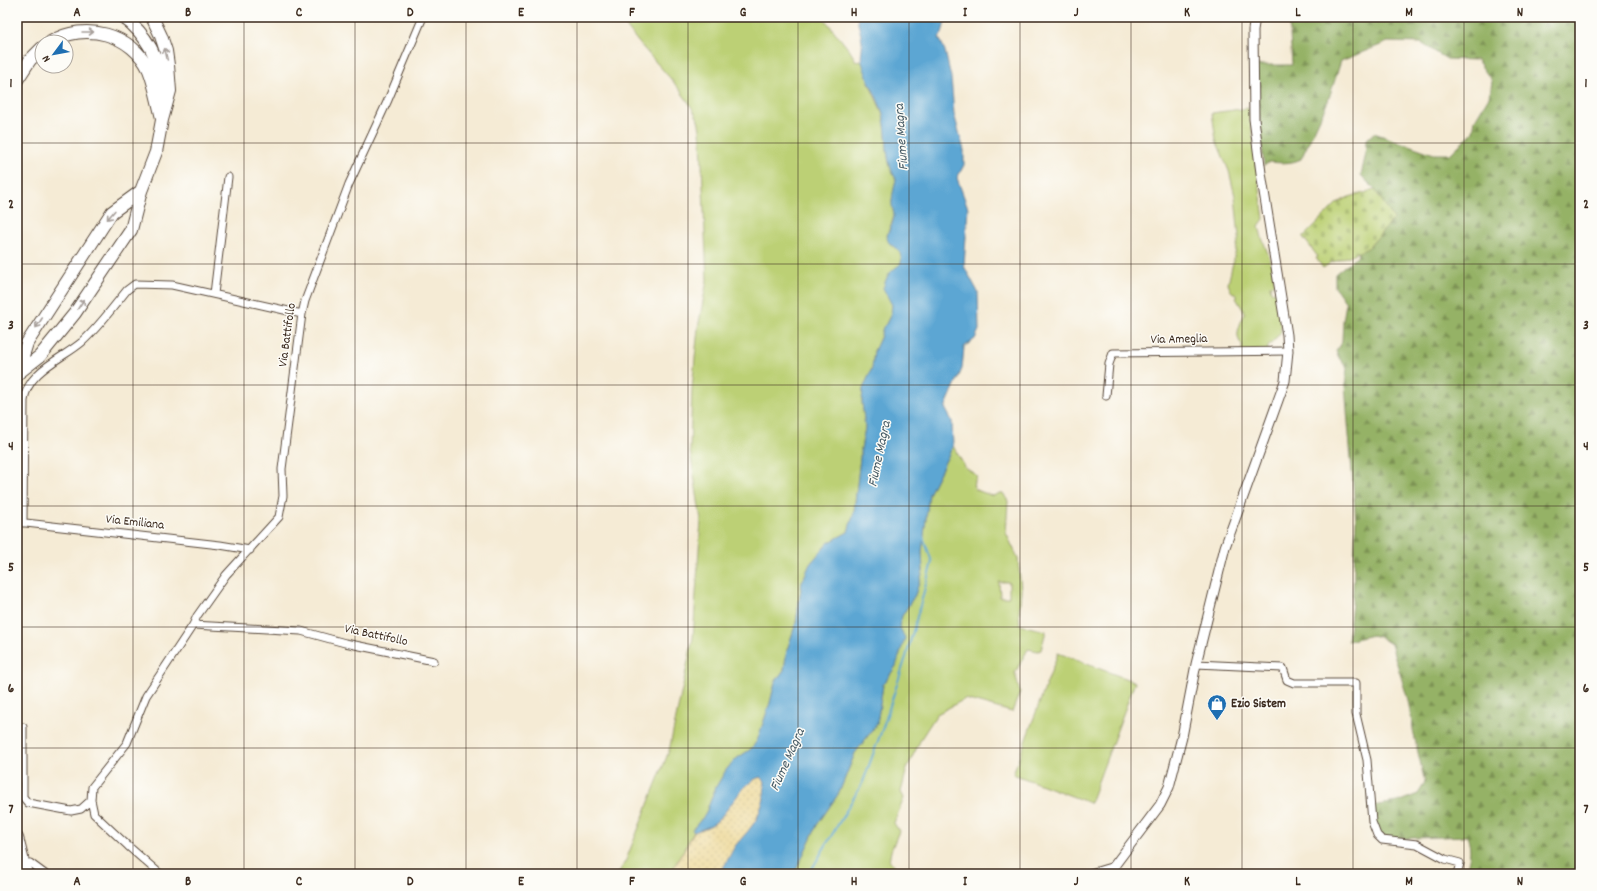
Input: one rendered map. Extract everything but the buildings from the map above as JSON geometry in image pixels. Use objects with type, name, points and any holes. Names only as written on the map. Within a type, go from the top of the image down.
[{"type":"highway","points":[[123,17],[139,31],[147,42],[159,65],[164,92],[162,120]]},
{"type":"highway","points":[[17,374],[40,356],[75,313],[130,230],[141,191],[156,152],[162,120],[170,91],[168,65],[161,36],[152,17]]},
{"type":"highway","points":[[68,34],[83,31],[110,35],[121,40],[141,58],[149,70],[162,120]]},
{"type":"highway","points":[[17,80],[34,56]]},
{"type":"highway","points":[[17,374],[27,343],[112,212],[141,191]]},
{"type":"highway","points":[[17,838],[28,869]]},
{"type":"main road","points":[[1108,874],[1160,805],[1169,787],[1182,737],[1196,664],[1225,547],[1236,512],[1285,381],[1288,352],[1284,309],[1262,181],[1254,119],[1253,30],[1255,17]]},
{"type":"street","name":"Via Battifollo","points":[[91,800],[92,787],[127,743],[146,696],[193,625],[197,616],[226,575],[278,517],[284,496],[282,469],[305,300],[349,184],[388,100],[423,17]]},
{"type":"street","points":[[214,294],[228,177]]},
{"type":"street","points":[[20,522],[24,401],[27,389],[33,379],[83,341],[127,290],[135,284],[172,285],[302,314]]},
{"type":"street","name":"Via Ameglia","points":[[1106,396],[1109,364],[1113,353],[1288,352]]},
{"type":"street","name":"Via Emiliana","points":[[20,522],[213,544],[250,550]]},
{"type":"street","name":"Via Battifollo","points":[[193,625],[301,631],[345,643],[434,661]]},
{"type":"street","points":[[1196,664],[1283,668],[1287,680],[1294,683],[1356,683],[1356,714],[1367,760],[1372,822],[1376,835],[1382,840],[1417,844],[1445,859],[1457,862],[1460,864],[1458,874]]},
{"type":"street","points":[[22,727],[23,797],[28,803],[71,811],[81,809],[91,800],[94,814],[160,874]]},
{"type":"street","points":[[1087,874],[1114,866]]},
{"type":"street","points":[[28,869],[45,874]]},
{"type":"green space","points":[[620,17],[823,17],[850,51],[856,61],[862,60],[868,81],[882,113],[886,130],[889,163],[896,179],[892,201],[894,216],[887,235],[891,245],[899,250],[901,259],[899,266],[889,274],[892,305],[891,314],[883,327],[874,351],[872,368],[863,389],[862,402],[865,428],[861,449],[854,512],[848,532],[828,543],[810,564],[802,582],[796,623],[787,650],[784,670],[775,682],[770,703],[757,741],[751,749],[736,759],[726,770],[716,787],[705,815],[692,830],[694,832],[670,874],[618,874],[626,860],[669,751],[693,638],[701,520],[690,450],[692,389],[698,328],[707,280],[701,141],[698,120],[689,103]]},
{"type":"green space","points":[[1289,17],[1580,17],[1580,874],[1464,874],[1470,855],[1467,836],[1388,839],[1382,836],[1374,826],[1372,806],[1397,802],[1418,794],[1425,783],[1408,700],[1391,644],[1380,637],[1372,635],[1348,641],[1353,593],[1356,521],[1345,386],[1347,368],[1339,358],[1336,351],[1342,341],[1346,303],[1335,287],[1335,274],[1358,255],[1357,252],[1368,248],[1394,219],[1375,190],[1361,175],[1365,158],[1366,140],[1374,133],[1434,154],[1450,154],[1473,132],[1475,120],[1490,95],[1492,81],[1477,60],[1447,59],[1421,43],[1388,42],[1341,61],[1328,101],[1301,159],[1281,163],[1269,162],[1264,166],[1258,106],[1256,65],[1292,65]]},
{"type":"green space","points":[[1249,108],[1264,219],[1259,226],[1269,256],[1275,282],[1270,286],[1271,291],[1277,293],[1281,332],[1268,347],[1266,354],[1242,354],[1242,345],[1238,337],[1240,325],[1245,313],[1236,298],[1236,295],[1231,291],[1228,284],[1239,237],[1235,196],[1229,171],[1216,140],[1212,113]]},
{"type":"green space","points":[[1375,190],[1394,219],[1368,248],[1332,262],[1323,268],[1316,258],[1318,257],[1303,237],[1337,203],[1349,197]]},
{"type":"green space","points":[[953,446],[965,467],[977,476],[973,485],[976,490],[993,496],[1003,493],[1008,501],[1006,533],[1018,558],[1021,590],[1019,614],[1020,625],[1046,631],[1041,650],[1038,651],[1028,649],[1015,673],[1020,692],[1012,712],[965,699],[937,714],[922,737],[907,768],[901,792],[904,798],[894,823],[899,831],[891,851],[889,862],[907,874],[792,874],[797,868],[817,825],[839,793],[855,753],[877,724],[883,685],[896,666],[899,626],[902,616],[915,595],[923,571],[922,552],[929,494]],"holes":[[[999,582],[1009,582],[1009,597],[1000,597]]]},
{"type":"green space","points":[[1058,653],[1135,682],[1090,803],[1013,774]]},
{"type":"sand","points":[[761,777],[765,781],[765,794],[757,818],[720,874],[670,874],[694,832],[717,821],[743,789],[755,779]]},
{"type":"water","name":"Fiume Magra","points":[[857,17],[946,17],[942,34],[939,37],[945,51],[951,77],[954,114],[964,150],[964,165],[957,178],[968,208],[964,266],[978,292],[979,330],[975,339],[964,347],[962,369],[945,408],[952,421],[953,446],[929,494],[922,552],[923,571],[915,595],[902,616],[899,626],[905,638],[896,666],[883,685],[877,724],[855,753],[839,793],[817,825],[797,868],[792,874],[720,874],[735,846],[757,819],[764,799],[765,781],[761,777],[755,779],[743,789],[717,821],[700,830],[694,832],[692,830],[705,815],[716,787],[726,770],[736,759],[751,749],[757,741],[770,703],[775,682],[784,670],[787,650],[796,623],[802,582],[810,564],[828,543],[848,532],[854,512],[861,449],[865,428],[862,402],[863,389],[872,368],[874,351],[883,327],[891,314],[892,305],[883,288],[887,278],[900,264],[902,259],[899,250],[892,246],[887,238],[894,216],[892,196],[896,179],[889,163],[883,114],[862,62],[862,41]]},
{"type":"waterway","points":[[809,874],[863,782],[883,727],[906,657],[932,562],[922,534]]},
{"type":"place","name":"Ezio Sistem","points":[[1217,721]]}]
